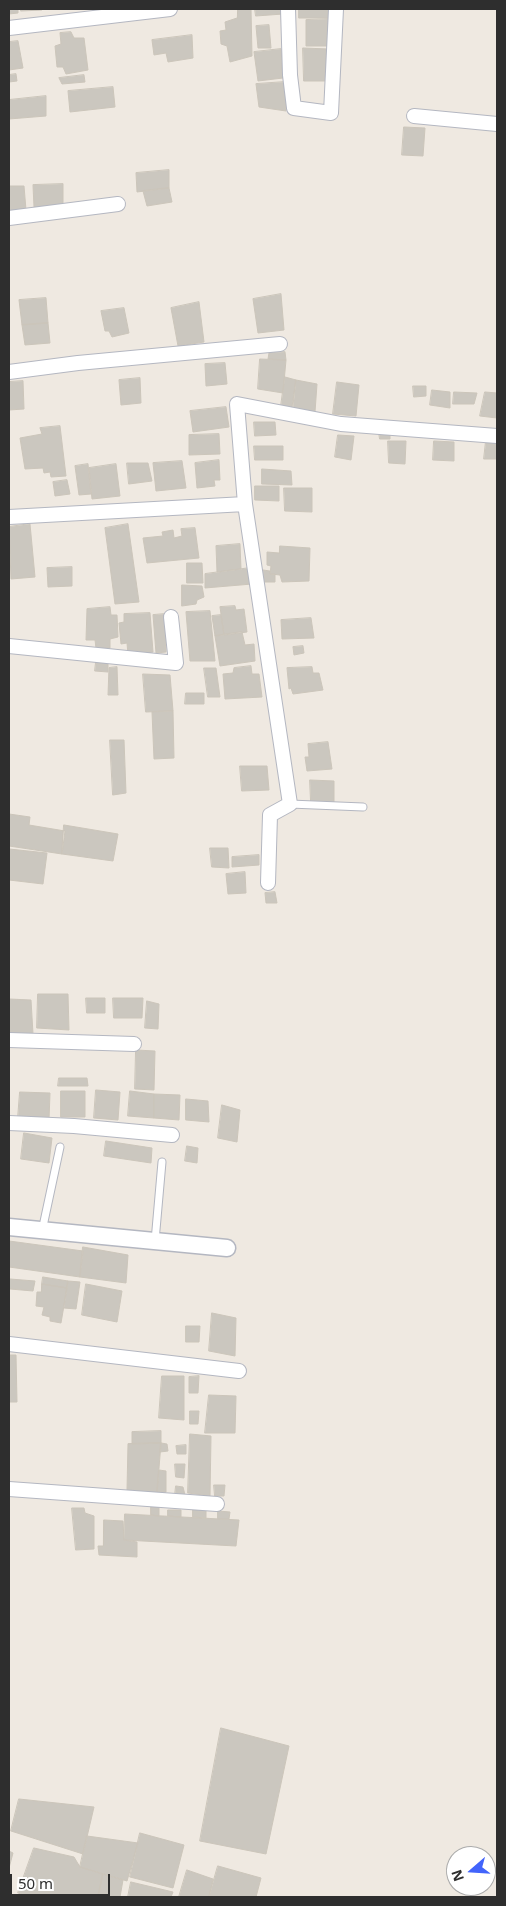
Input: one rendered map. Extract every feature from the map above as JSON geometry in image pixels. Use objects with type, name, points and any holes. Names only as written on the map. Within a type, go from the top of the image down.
[{"type":"street","points":[[9,28],[170,9]]},
{"type":"street","points":[[288,9],[290,75],[294,108],[331,113],[336,9]]},
{"type":"street","points":[[414,116],[497,124]]},
{"type":"street","points":[[9,218],[118,204]]},
{"type":"street","points":[[9,372],[78,363],[280,344]]},
{"type":"street","points":[[268,884],[270,815],[290,804],[245,504],[237,404],[341,424],[497,436]]},
{"type":"street","points":[[9,517],[245,504]]},
{"type":"street","points":[[9,646],[176,663],[171,617]]},
{"type":"street","points":[[9,1040],[134,1044]]},
{"type":"street","points":[[9,1123],[74,1126],[172,1135]]},
{"type":"street","points":[[9,1227],[227,1248]]},
{"type":"street","points":[[9,1344],[238,1371]]},
{"type":"street","points":[[9,1489],[217,1504]]},
{"type":"lane","points":[[290,804],[363,807]]},
{"type":"lane","points":[[42,1231],[60,1147]]},
{"type":"lane","points":[[155,1241],[162,1162]]},
{"type":"building","points":[[9,9],[18,9],[18,13],[9,14]]},
{"type":"building","points":[[21,9],[42,9],[42,10],[21,11]]},
{"type":"building","points":[[238,9],[251,9],[252,56],[230,62],[227,46],[221,44],[220,31],[226,30],[225,22],[237,18]]},
{"type":"building","points":[[255,9],[282,9],[283,14],[256,16]]},
{"type":"building","points":[[299,9],[330,9],[330,18],[299,18]]},
{"type":"building","points":[[329,19],[329,46],[306,46],[306,20]]},
{"type":"building","points":[[269,25],[271,48],[258,48],[256,26]]},
{"type":"building","points":[[71,32],[74,38],[84,38],[88,70],[66,74],[63,67],[57,67],[55,46],[61,44],[60,33]]},
{"type":"building","points":[[192,35],[193,58],[168,62],[166,53],[154,55],[152,40]]},
{"type":"building","points":[[18,41],[23,68],[9,70],[9,42]]},
{"type":"building","points":[[303,48],[329,49],[330,81],[304,81]]},
{"type":"building","points":[[281,49],[283,78],[258,81],[254,52]]},
{"type":"building","points":[[16,74],[17,81],[9,82],[9,75]]},
{"type":"building","points":[[84,75],[85,82],[62,84],[59,78]]},
{"type":"building","points":[[285,82],[286,111],[259,107],[256,84]]},
{"type":"building","points":[[113,87],[115,107],[70,112],[68,91]]},
{"type":"building","points":[[46,96],[46,116],[9,119],[9,100]]},
{"type":"building","points":[[404,127],[425,128],[423,156],[402,155]]},
{"type":"building","points":[[169,170],[169,188],[137,192],[136,173]]},
{"type":"building","points":[[63,184],[63,206],[34,207],[33,185]]},
{"type":"building","points":[[9,186],[24,186],[26,210],[9,211]]},
{"type":"building","points":[[169,188],[172,202],[147,206],[143,191]]},
{"type":"building","points":[[281,294],[284,330],[258,333],[253,299]]},
{"type":"building","points":[[46,298],[48,323],[22,325],[19,300]]},
{"type":"building","points":[[199,302],[204,342],[178,346],[171,308]]},
{"type":"building","points":[[124,308],[129,333],[112,337],[109,331],[105,331],[101,311]]},
{"type":"building","points":[[48,323],[50,343],[25,345],[22,325]]},
{"type":"building","points":[[285,352],[286,360],[268,359],[269,353]]},
{"type":"building","points":[[260,359],[286,360],[283,393],[258,389]]},
{"type":"building","points":[[225,363],[227,384],[206,386],[205,364]]},
{"type":"building","points":[[285,377],[296,380],[292,407],[281,406]]},
{"type":"building","points":[[140,378],[141,403],[121,405],[119,380]]},
{"type":"building","points":[[296,380],[317,384],[315,412],[293,410]]},
{"type":"building","points":[[23,381],[24,409],[9,410],[9,382]]},
{"type":"building","points":[[337,382],[359,385],[356,416],[333,414]]},
{"type":"building","points":[[413,386],[426,386],[426,396],[414,397]]},
{"type":"building","points":[[432,390],[450,392],[450,408],[430,405]]},
{"type":"building","points":[[454,392],[477,393],[474,404],[453,404]]},
{"type":"building","points":[[485,392],[497,393],[497,418],[480,416]]},
{"type":"building","points":[[226,407],[229,427],[193,432],[190,411]]},
{"type":"building","points":[[254,422],[275,422],[276,435],[255,436]]},
{"type":"building","points":[[60,426],[66,476],[51,477],[50,472],[44,473],[43,468],[25,469],[20,438],[42,434],[40,428]]},
{"type":"building","points":[[379,433],[390,433],[390,439],[380,439]]},
{"type":"building","points":[[219,434],[220,454],[189,455],[189,435]]},
{"type":"building","points":[[338,435],[354,436],[351,460],[335,457]]},
{"type":"building","points":[[388,441],[406,441],[405,464],[389,463]]},
{"type":"building","points":[[434,441],[454,442],[454,461],[433,460]]},
{"type":"building","points":[[486,441],[497,443],[497,459],[484,459]]},
{"type":"building","points":[[254,446],[283,446],[283,460],[255,460]]},
{"type":"building","points":[[219,460],[220,480],[214,480],[215,486],[197,488],[195,463]]},
{"type":"building","points":[[182,461],[186,488],[156,491],[153,463]]},
{"type":"building","points":[[127,463],[148,463],[152,481],[129,484]]},
{"type":"building","points":[[88,464],[91,494],[79,495],[75,466]]},
{"type":"building","points":[[116,464],[120,496],[92,499],[89,468]]},
{"type":"building","points":[[262,469],[291,471],[292,485],[262,484]]},
{"type":"building","points":[[67,480],[70,494],[55,496],[53,482]]},
{"type":"building","points":[[255,486],[279,486],[279,501],[255,500]]},
{"type":"building","points":[[284,488],[312,488],[312,512],[285,511]]},
{"type":"building","points":[[30,524],[35,577],[11,579],[9,527]]},
{"type":"building","points":[[128,524],[139,602],[115,604],[105,528]]},
{"type":"building","points":[[195,528],[199,558],[147,563],[143,538],[163,536],[162,532],[173,530],[174,538],[182,536],[181,529]]},
{"type":"building","points":[[240,544],[241,569],[217,572],[216,546]]},
{"type":"building","points":[[280,546],[310,548],[309,581],[282,582],[280,575],[270,574],[271,566],[267,565],[267,552],[279,553]]},
{"type":"building","points":[[187,563],[202,563],[203,583],[187,583]]},
{"type":"building","points":[[72,567],[72,586],[48,587],[47,568]]},
{"type":"building","points":[[250,568],[252,584],[205,588],[205,574]]},
{"type":"building","points":[[263,570],[270,571],[270,574],[275,574],[275,582],[264,582]]},
{"type":"building","points":[[182,585],[202,586],[204,597],[197,600],[196,604],[182,606]]},
{"type":"building","points":[[235,606],[236,610],[244,609],[247,632],[224,635],[220,607]]},
{"type":"building","points":[[110,607],[111,615],[117,615],[118,637],[110,639],[110,648],[96,648],[95,640],[86,640],[87,609]]},
{"type":"building","points":[[210,611],[215,661],[190,661],[186,612]]},
{"type":"building","points":[[150,613],[153,652],[128,655],[127,643],[121,644],[119,623],[124,622],[124,614]]},
{"type":"building","points":[[165,614],[166,652],[156,653],[153,615]]},
{"type":"building","points":[[221,615],[224,635],[215,636],[212,616]]},
{"type":"building","points":[[311,618],[314,638],[282,639],[281,620]]},
{"type":"building","points":[[242,632],[245,645],[254,644],[255,661],[220,666],[215,636]]},
{"type":"building","points":[[303,646],[304,653],[294,655],[293,647]]},
{"type":"building","points":[[96,662],[108,662],[108,672],[95,671]]},
{"type":"building","points":[[251,666],[252,674],[259,674],[262,697],[225,699],[223,674],[233,673],[234,668]]},
{"type":"building","points":[[117,667],[118,695],[108,695],[109,668]]},
{"type":"building","points":[[312,667],[313,673],[319,673],[323,690],[293,694],[291,688],[289,689],[287,668]]},
{"type":"building","points":[[204,668],[216,668],[220,697],[208,697]]},
{"type":"building","points":[[143,674],[170,675],[173,711],[146,712]]},
{"type":"building","points":[[186,693],[204,693],[204,704],[185,704]]},
{"type":"building","points":[[173,711],[174,758],[154,759],[152,712]]},
{"type":"building","points":[[110,740],[124,740],[126,793],[113,795]]},
{"type":"building","points":[[328,742],[332,769],[307,771],[305,757],[309,757],[308,744]]},
{"type":"building","points":[[240,766],[267,766],[269,790],[242,791]]},
{"type":"building","points":[[310,780],[334,781],[334,804],[311,802]]},
{"type":"building","points":[[9,814],[30,817],[29,825],[65,831],[62,854],[9,846]]},
{"type":"building","points":[[64,825],[118,834],[113,861],[62,854]]},
{"type":"building","points":[[210,848],[228,848],[229,868],[212,867]]},
{"type":"building","points":[[9,849],[47,853],[43,884],[9,880]]},
{"type":"building","points":[[259,855],[259,865],[232,867],[232,857]]},
{"type":"building","points":[[245,872],[246,893],[228,894],[226,874]]},
{"type":"building","points":[[275,892],[277,903],[266,903],[265,893]]},
{"type":"building","points":[[38,994],[68,994],[69,1030],[37,1028]]},
{"type":"building","points":[[86,998],[105,998],[105,1013],[87,1013]]},
{"type":"building","points":[[113,998],[143,998],[142,1018],[114,1018]]},
{"type":"building","points":[[9,999],[31,1000],[33,1034],[9,1033]]},
{"type":"building","points":[[147,1001],[159,1004],[158,1029],[145,1028]]},
{"type":"building","points":[[136,1050],[155,1051],[154,1090],[135,1089]]},
{"type":"building","points":[[59,1078],[87,1078],[88,1086],[58,1086]]},
{"type":"building","points":[[96,1090],[120,1092],[118,1120],[94,1118]]},
{"type":"building","points":[[61,1091],[85,1091],[85,1117],[61,1117]]},
{"type":"building","points":[[130,1091],[154,1094],[154,1118],[128,1116]]},
{"type":"building","points":[[20,1092],[50,1093],[49,1120],[18,1118]]},
{"type":"building","points":[[154,1094],[180,1095],[179,1120],[154,1118]]},
{"type":"building","points":[[186,1099],[208,1101],[209,1122],[186,1120]]},
{"type":"building","points":[[222,1105],[240,1110],[237,1142],[218,1138]]},
{"type":"building","points":[[24,1133],[52,1138],[49,1163],[21,1159]]},
{"type":"building","points":[[106,1141],[152,1148],[151,1163],[104,1156]]},
{"type":"building","points":[[187,1146],[198,1148],[197,1163],[185,1161]]},
{"type":"building","points":[[9,1241],[83,1251],[80,1277],[9,1267]]},
{"type":"building","points":[[83,1247],[128,1255],[126,1283],[80,1277]]},
{"type":"building","points":[[43,1277],[68,1281],[67,1288],[42,1284]]},
{"type":"building","points":[[10,1279],[35,1281],[33,1291],[10,1289]]},
{"type":"building","points":[[68,1281],[80,1282],[76,1309],[64,1308]]},
{"type":"building","points":[[42,1284],[67,1288],[61,1323],[50,1321],[50,1317],[42,1315],[44,1307],[36,1306],[37,1292],[41,1292]]},
{"type":"building","points":[[86,1284],[122,1291],[117,1322],[82,1315]]},
{"type":"building","points":[[212,1313],[236,1318],[235,1356],[209,1351]]},
{"type":"building","points":[[186,1326],[200,1326],[199,1342],[186,1342]]},
{"type":"building","points":[[9,1355],[16,1355],[17,1402],[9,1402]]},
{"type":"building","points":[[162,1376],[184,1376],[184,1420],[159,1418]]},
{"type":"building","points":[[199,1376],[198,1393],[189,1393],[189,1377]]},
{"type":"building","points":[[209,1395],[236,1396],[235,1433],[205,1433]]},
{"type":"building","points":[[190,1411],[199,1411],[198,1424],[190,1424]]},
{"type":"building","points":[[161,1431],[161,1443],[132,1444],[132,1432]]},
{"type":"building","points":[[190,1434],[211,1436],[210,1496],[188,1493]]},
{"type":"building","points":[[161,1443],[157,1493],[127,1490],[128,1444]]},
{"type":"building","points":[[161,1443],[167,1444],[168,1451],[160,1452]]},
{"type":"building","points":[[186,1445],[186,1454],[177,1454],[176,1446]]},
{"type":"building","points":[[175,1464],[185,1464],[184,1478],[176,1477]]},
{"type":"building","points":[[159,1470],[166,1471],[166,1492],[157,1493]]},
{"type":"building","points":[[214,1485],[225,1485],[224,1496],[215,1496]]},
{"type":"building","points":[[176,1486],[183,1487],[185,1495],[175,1495]]},
{"type":"building","points":[[151,1507],[159,1507],[159,1516],[151,1515]]},
{"type":"building","points":[[72,1508],[84,1508],[85,1513],[94,1516],[94,1549],[76,1550]]},
{"type":"building","points":[[168,1510],[181,1510],[181,1517],[168,1516]]},
{"type":"building","points":[[193,1510],[206,1510],[206,1518],[193,1517]]},
{"type":"building","points":[[218,1511],[230,1512],[229,1519],[218,1519]]},
{"type":"building","points":[[125,1514],[239,1520],[236,1546],[124,1540]]},
{"type":"building","points":[[104,1520],[123,1521],[124,1540],[137,1542],[137,1557],[99,1555],[98,1546],[103,1546]]},
{"type":"building","points":[[221,1728],[289,1746],[266,1854],[200,1841]]},
{"type":"building","points":[[19,1799],[94,1807],[83,1854],[11,1831]]},
{"type":"building","points":[[140,1833],[184,1845],[173,1888],[130,1877]]},
{"type":"building","points":[[87,1836],[138,1843],[127,1881],[80,1867]]},
{"type":"building","points":[[34,1848],[74,1857],[80,1867],[103,1874],[98,1897],[30,1897],[18,1893]]},
{"type":"building","points":[[9,1851],[13,1853],[9,1868]]},
{"type":"building","points":[[218,1866],[261,1878],[256,1897],[209,1897]]},
{"type":"building","points":[[187,1870],[213,1879],[209,1897],[179,1897]]},
{"type":"building","points":[[103,1874],[123,1880],[120,1897],[98,1897]]},
{"type":"building","points":[[131,1882],[173,1892],[171,1897],[128,1897]]}]
